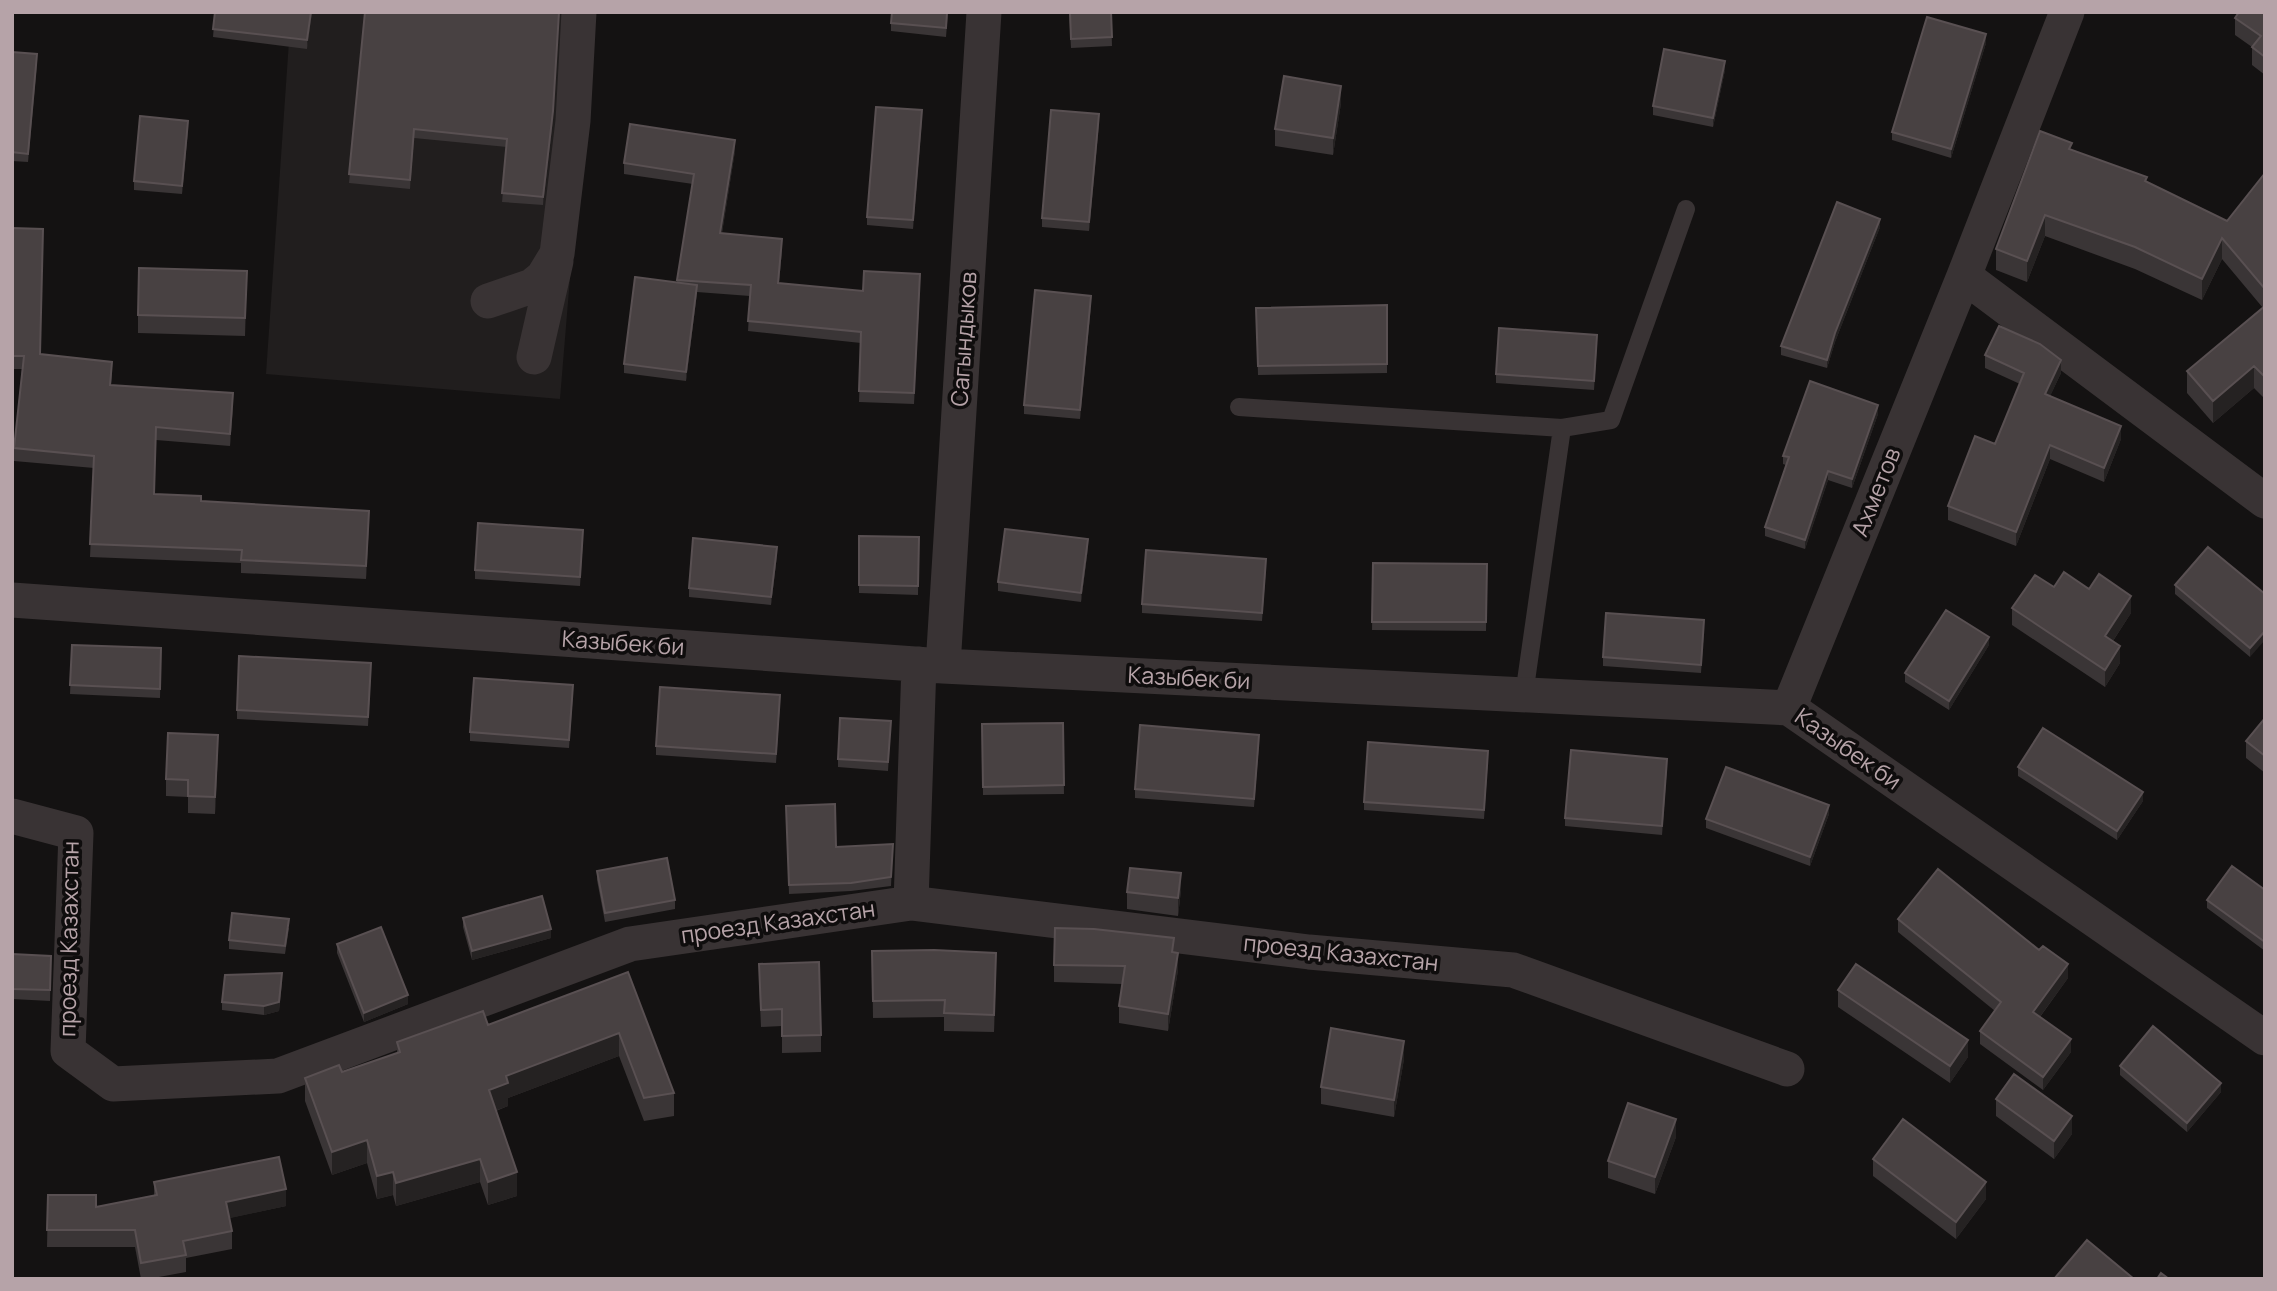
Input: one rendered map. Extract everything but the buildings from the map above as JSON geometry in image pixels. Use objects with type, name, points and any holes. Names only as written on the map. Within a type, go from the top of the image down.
[{"type":"street","points":[[534,357],[557,254],[573,121],[579,12]]},
{"type":"street","name":"Сагындыков","points":[[911,902],[984,12]]},
{"type":"street","name":"Ахметов","points":[[1789,708],[1964,276],[2067,12]]},
{"type":"street","points":[[488,301],[532,286],[543,277],[557,254]]},
{"type":"street","points":[[1964,276],[2265,501]]},
{"type":"street","name":"Казыбек би","points":[[12,600],[931,665],[1789,708],[2265,1038]]},
{"type":"street","name":"проезд Казахстан","points":[[12,816],[76,833],[68,1051],[113,1084],[278,1076],[630,944],[911,902],[1309,952],[1513,970],[1787,1069]]},
{"type":"lane","points":[[1239,407],[1562,428],[1611,420],[1686,209]]},
{"type":"lane","points":[[1524,695],[1562,428]]},
{"type":"shaded area","points":[[291,12],[592,12],[560,399],[266,374]]}]
